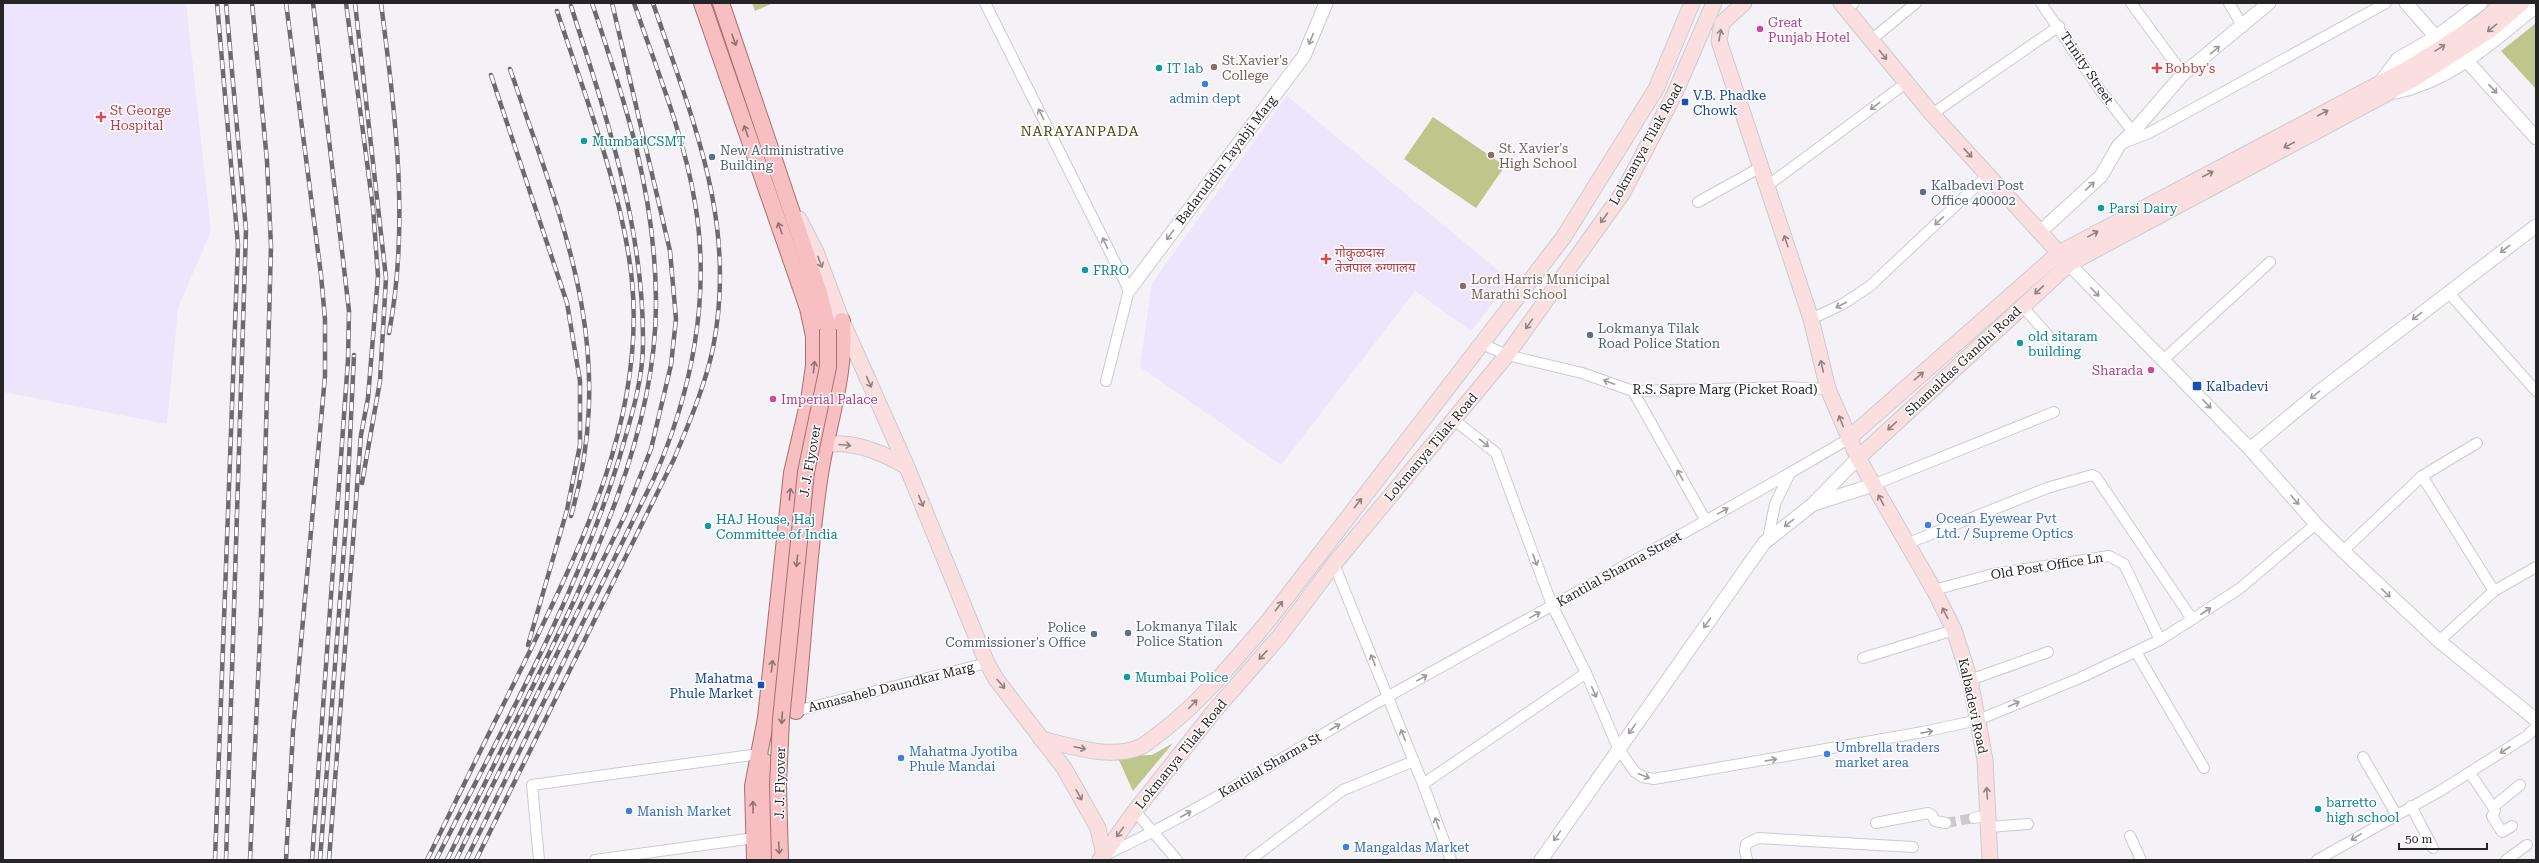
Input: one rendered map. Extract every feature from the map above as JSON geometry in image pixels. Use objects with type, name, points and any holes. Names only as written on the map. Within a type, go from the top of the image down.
[{"type":"main road","points":[[702,3],[808,308],[814,336],[814,366],[809,400],[792,473],[766,718],[762,749],[753,786],[755,860]]},
{"type":"main road","name":"J. J. Flyover","points":[[721,3],[785,189],[795,226],[819,293],[828,329],[828,367],[806,472],[782,719],[778,785],[780,860]]},
{"type":"main road","name":"Lokmanya Tilak Road","points":[[1102,858],[1135,811],[1219,705],[1280,637],[1334,564],[1507,355],[1622,194],[1674,95],[1714,3]]},
{"type":"main road","name":"Kalbadevi Road","points":[[1744,3],[1722,23],[1719,41],[1811,319],[1828,389],[1848,439],[1906,544],[1934,590],[1954,630],[1970,680],[1985,760],[1984,820],[1990,860]]},
{"type":"main road","points":[[2410,74],[2482,22],[2504,3]]},
{"type":"main road","points":[[1848,439],[2064,259],[2489,31],[2522,3]]},
{"type":"main road","points":[[1847,5],[1871,40],[1932,114],[2041,231],[2064,259]]},
{"type":"main road","points":[[1690,6],[1701,35],[1730,72]]},
{"type":"main road","name":"Lokmanya Tilak Road","points":[[1041,740],[1090,750],[1119,751],[1140,747],[1181,717],[1224,672],[1269,620],[1568,231],[1656,89],[1690,6]]},
{"type":"main road","points":[[785,189],[816,252],[842,321],[907,467],[987,663],[1041,740],[1064,768],[1098,828],[1102,858]]},
{"type":"main road","name":"Shamaldas Gandhi Road","points":[[1858,458],[2022,306],[2064,259]]},
{"type":"main road","points":[[796,711],[820,474],[841,368],[842,321]]},
{"type":"main road","points":[[792,473],[807,451],[826,443],[863,447],[884,453],[907,467]]},
{"type":"main road","points":[[762,749],[767,860]]},
{"type":"street","points":[[985,3],[1129,290],[1106,381]]},
{"type":"street","name":"Badaruddin Tayabji Marg","points":[[1129,290],[1304,56],[1326,3]]},
{"type":"street","points":[[1871,40],[1916,3]]},
{"type":"street","name":"Trinity Street","points":[[2041,3],[2100,90],[2133,132]]},
{"type":"street","points":[[2132,3],[2183,74]]},
{"type":"street","points":[[2228,3],[2243,26]]},
{"type":"street","points":[[2041,231],[2101,176],[2119,145],[2133,132],[2183,74],[2269,3]]},
{"type":"street","points":[[2119,145],[2150,133],[2386,3]]},
{"type":"street","points":[[2406,3],[2436,37]]},
{"type":"street","points":[[2382,89],[2398,59],[2436,37],[2481,3]]},
{"type":"street","points":[[2382,89],[2422,86],[2467,61],[2497,40],[2536,6]]},
{"type":"street","points":[[1932,114],[2058,26]]},
{"type":"street","points":[[2467,61],[2536,138]]},
{"type":"street","points":[[1767,186],[1906,83]]},
{"type":"street","points":[[1698,202],[1761,167]]},
{"type":"street","points":[[1811,319],[1843,304],[1870,286],[1988,175]]},
{"type":"street","points":[[2250,449],[2448,292],[2536,226]]},
{"type":"street","points":[[2064,259],[2250,449],[2316,524],[2343,551],[2439,641],[2536,720]]},
{"type":"street","points":[[2163,360],[2270,262]]},
{"type":"street","points":[[2448,292],[2536,390]]},
{"type":"street","points":[[2022,306],[2061,350]]},
{"type":"street","name":"R.S. Sapre Marg (Picket Road)","points":[[1482,344],[1507,355],[1582,373],[1633,391],[1785,387],[1828,389]]},
{"type":"street","points":[[1633,391],[1706,521]]},
{"type":"street","points":[[1812,505],[1873,484],[2054,412]]},
{"type":"street","points":[[1454,419],[1496,453],[1552,605],[1586,673],[1618,748],[1635,772],[1642,777],[1662,779],[1923,732],[1978,720],[2080,678],[2160,640],[2239,589],[2316,524]]},
{"type":"street","name":"Kantilal Sharma Street","points":[[1388,697],[1706,521],[1848,439]]},
{"type":"street","points":[[2343,551],[2422,476],[2477,443]]},
{"type":"street","points":[[1541,860],[1618,748],[1768,539],[1812,505],[1858,458]]},
{"type":"street","points":[[1768,539],[1775,504],[1782,486],[1791,473]]},
{"type":"street","points":[[1906,544],[2047,488],[2092,475],[2096,477],[2192,619]]},
{"type":"street","points":[[2422,476],[2494,591]]},
{"type":"street","name":"Old Post Office Ln","points":[[1934,590],[1993,574],[2109,556],[2124,564],[2160,640]]},
{"type":"street","points":[[1334,564],[1414,761],[1451,860]]},
{"type":"street","points":[[2439,641],[2494,591],[2536,567]]},
{"type":"street","points":[[1863,658],[1954,630]]},
{"type":"street","points":[[1970,680],[2048,652]]},
{"type":"street","points":[[2136,652],[2204,768]]},
{"type":"street","name":"Annasaheb Daundkar Marg","points":[[796,711],[987,663]]},
{"type":"street","points":[[1423,784],[1586,673]]},
{"type":"street","name":"Kantilal Sharma St","points":[[1102,858],[1152,834],[1388,697]]},
{"type":"street","points":[[2317,860],[2470,772],[2527,736],[2536,727]]},
{"type":"street","points":[[539,860],[532,785],[762,749]]},
{"type":"street","points":[[2363,757],[2396,814]]},
{"type":"street","points":[[1250,860],[1343,790],[1414,761]]},
{"type":"street","points":[[2470,772],[2493,807],[2495,811],[2492,816],[2502,832],[2512,826]]},
{"type":"street","points":[[2493,807],[2520,785]]},
{"type":"street","points":[[2410,806],[2433,848]]},
{"type":"street","points":[[1135,811],[1152,834],[1177,860]]},
{"type":"street","points":[[1876,823],[1928,813],[1932,815],[1935,821],[1946,823]]},
{"type":"street","points":[[1984,820],[2028,824]]},
{"type":"street","points":[[2130,836],[2141,860]]},
{"type":"street","points":[[595,860],[754,838]]},
{"type":"street","points":[[1747,860],[1745,851],[1746,844],[1758,838],[1913,847]]},
{"type":"street","points":[[2506,860],[2527,846]]},
{"type":"shaded area","name":"St George Hospital","points":[[3,3],[186,3],[211,231],[178,308],[167,424],[3,392]]},
{"type":"shaded area","name":"गोकुळदास तेजपाल रुग्णालय","points":[[1287,96],[1511,281],[1471,331],[1415,291],[1281,465],[1140,367],[1152,283]]},
{"type":"green space","points":[[752,3],[773,3],[755,11]]},
{"type":"green space","points":[[2536,23],[2536,89],[2501,51]]},
{"type":"green space","points":[[1433,117],[1505,166],[1476,208],[1404,159]]},
{"type":"green space","points":[[1173,743],[1133,791],[1117,756],[1152,755]]},
{"type":"tunnel","points":[[1946,823],[1974,818]]},
{"type":"railway","points":[[215,860],[238,245],[217,3]]},
{"type":"railway","points":[[226,3],[246,230],[226,860]]},
{"type":"railway","points":[[250,860],[261,613],[271,246],[267,161],[252,3]]},
{"type":"railway","points":[[286,3],[321,275],[325,319],[325,376],[293,731],[286,860]]},
{"type":"railway","points":[[312,860],[348,360],[349,311],[313,3]]},
{"type":"railway","points":[[329,860],[361,435],[368,398],[378,276],[373,208],[346,3]]},
{"type":"railway","points":[[355,3],[386,278],[380,381],[362,483]]},
{"type":"railway","points":[[381,3],[395,127],[399,209],[399,250],[389,333]]},
{"type":"railway","points":[[447,860],[556,640],[598,547],[617,498],[633,449],[645,400],[653,350],[656,300],[650,222],[644,185],[627,113],[592,3]]},
{"type":"railway","points":[[456,860],[625,515],[651,449],[671,365],[676,319],[670,251],[612,3]]},
{"type":"railway","points":[[466,860],[654,478],[679,412],[695,344],[701,274],[695,203],[677,127],[634,3]]},
{"type":"railway","points":[[476,860],[674,459],[701,390],[713,348],[719,302],[720,257],[715,214],[707,172],[696,130],[653,3]]},
{"type":"railway","points":[[436,860],[512,712],[560,613],[582,562],[619,459],[635,401],[641,372],[643,343],[642,300],[630,214],[609,130],[571,6]]},
{"type":"railway","points":[[427,860],[547,616],[588,525],[605,477],[619,429],[629,381],[634,331],[632,281],[627,247],[612,179],[602,144],[557,11]]},
{"type":"railway","points":[[510,69],[549,181],[565,235],[578,288],[587,342],[589,398],[584,455],[571,516]]},
{"type":"railway","points":[[491,75],[567,303],[580,381],[580,445],[567,510],[528,645]]},
{"type":"railway","points":[[320,860],[346,522],[354,355]]},
{"type":"place","name":"Great Punjab Hotel","points":[[1760,29]]},
{"type":"place","name":"St.Xavier's College","points":[[1214,67]]},
{"type":"place","name":"IT lab","points":[[1159,68]]},
{"type":"place","name":"Bobby's","points":[[2157,68]]},
{"type":"place","name":"admin dept","points":[[1205,84]]},
{"type":"place","name":"V.B. Phadke Chowk","points":[[1685,102]]},
{"type":"place","name":"St George Hospital","points":[[101,117]]},
{"type":"place","name":"Mumbai CSMT","points":[[584,141]]},
{"type":"place","name":"St. Xavier's High School","points":[[1491,155]]},
{"type":"place","name":"New Administrative Building","points":[[712,157]]},
{"type":"place","name":"Kalbadevi Post Office 400002","points":[[1923,192]]},
{"type":"place","name":"Parsi Dairy","points":[[2101,208]]},
{"type":"place","name":"गोकुळदास तेजपाल रुग्णालय","points":[[1326,259]]},
{"type":"place","name":"FRRO","points":[[1085,270]]},
{"type":"place","name":"Lord Harris Municipal Marathi School","points":[[1463,286]]},
{"type":"place","name":"Lokmanya Tilak Road Police Station","points":[[1590,335]]},
{"type":"place","name":"old sitaram building","points":[[2020,343]]},
{"type":"place","name":"Sharada","points":[[2151,370]]},
{"type":"place","name":"Kalbadevi","points":[[2197,386]]},
{"type":"place","name":"Imperial Palace","points":[[773,399]]},
{"type":"place","name":"Ocean Eyewear Pvt Ltd. / Supreme Optics","points":[[1928,525]]},
{"type":"place","name":"HAJ House, Haj Committee of India","points":[[708,526]]},
{"type":"place","name":"Lokmanya Tilak Police Station","points":[[1128,633]]},
{"type":"place","name":"Police Commissioner's Office","points":[[1094,634]]},
{"type":"place","name":"Mumbai Police","points":[[1127,677]]},
{"type":"place","name":"Mahatma Phule Market","points":[[761,685]]},
{"type":"place","name":"Umbrella traders market area","points":[[1827,754]]},
{"type":"place","name":"Mahatma Jyotiba Phule Mandai","points":[[901,758]]},
{"type":"place","name":"barretto high school","points":[[2318,809]]},
{"type":"place","name":"Manish Market","points":[[629,811]]},
{"type":"place","name":"Mangaldas Market","points":[[1346,847]]},
{"type":"district","name":"NARAYANPADA","points":[[1080,131]]}]
